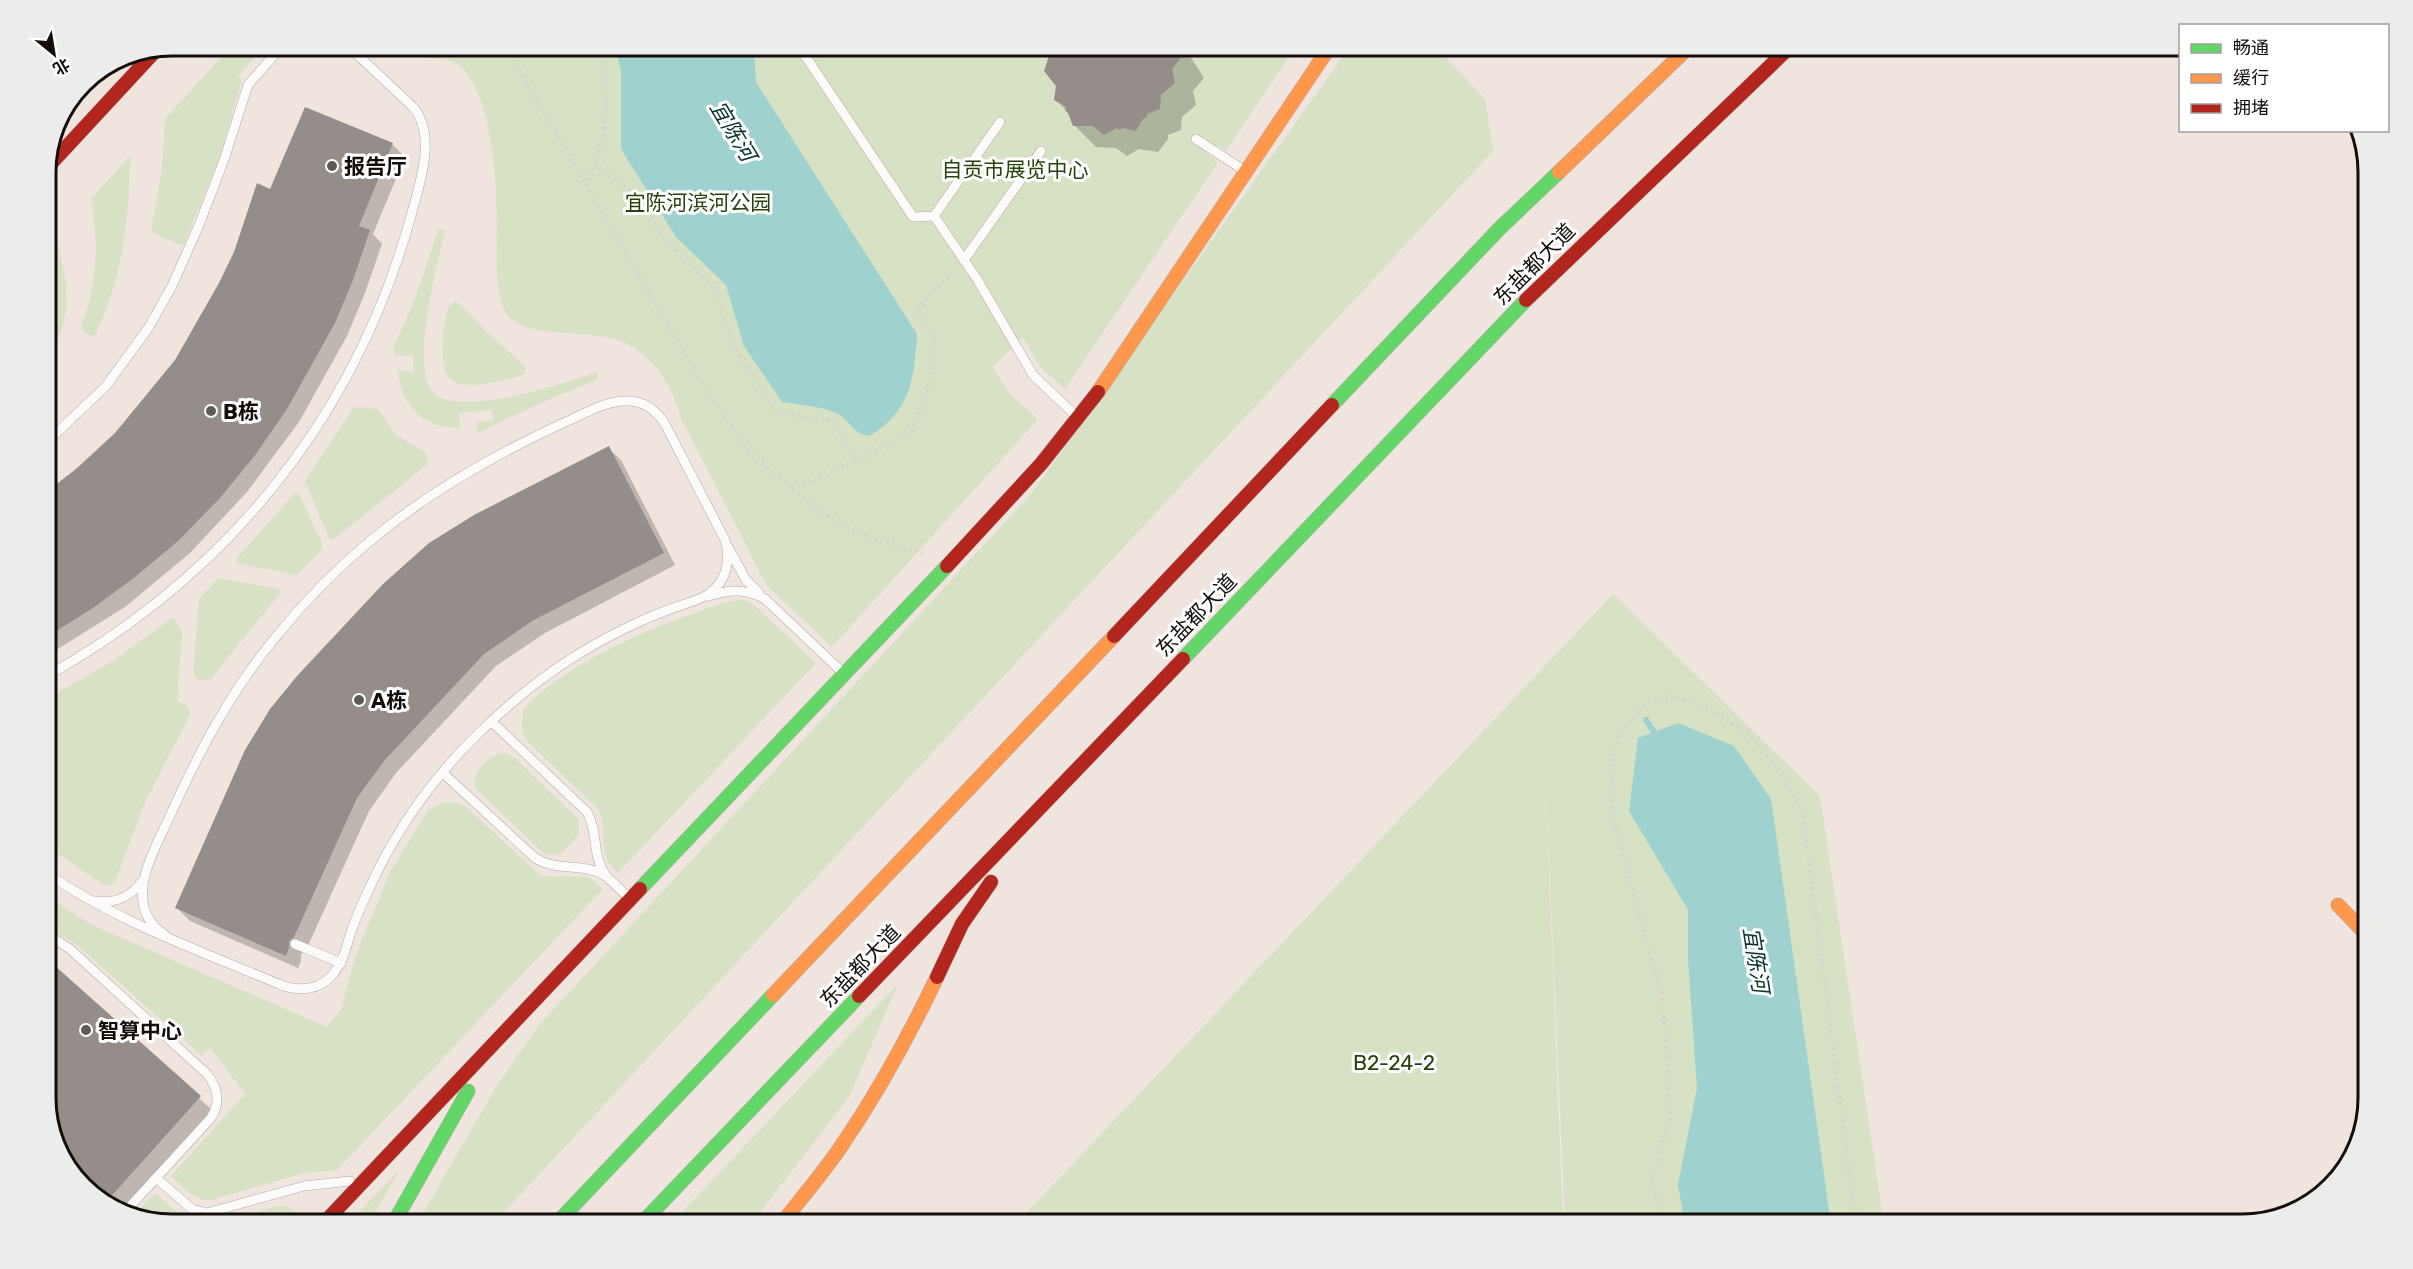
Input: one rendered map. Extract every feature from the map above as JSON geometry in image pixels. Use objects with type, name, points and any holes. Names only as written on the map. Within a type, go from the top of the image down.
[{"type":"main road","points":[[333,1214],[950,563],[1041,464],[1079,418],[1123,357],[1324,56]]},
{"type":"main road","name":"东盐都大道","points":[[565,1214],[1491,237],[1680,56]]},
{"type":"main road","name":"东盐都大道","points":[[651,1214],[1542,284],[1780,56]]},
{"type":"main road","points":[[56,158],[149,57]]},
{"type":"main road","points":[[789,1214],[839,1150],[878,1089],[921,1011],[962,924],[1045,802]]},
{"type":"main road","points":[[2338,905],[2358,925]]},
{"type":"main road","points":[[398,1214],[443,1132],[501,1036]]},
{"type":"lane","points":[[56,434],[106,386],[149,327],[199,225],[224,160],[248,86],[274,56]]},
{"type":"lane","points":[[56,671],[100,645],[140,617],[177,588],[232,535],[302,451],[327,412],[363,344],[388,288],[404,239],[418,186],[426,135],[420,115],[359,56]]},
{"type":"lane","points":[[805,56],[913,217],[933,216]]},
{"type":"lane","points":[[933,216],[1000,123]]},
{"type":"lane","points":[[1196,139],[1246,172]]},
{"type":"lane","points":[[964,260],[1041,151]]},
{"type":"lane","points":[[933,216],[964,260],[1033,375],[1079,418]]},
{"type":"lane","points":[[165,935],[149,922],[142,908],[141,888],[145,876],[164,827],[206,741],[237,689],[273,639],[325,582],[369,542],[425,500],[480,466],[542,433],[610,403],[625,401],[642,403],[654,411],[664,424],[746,580],[844,674]]},
{"type":"lane","points":[[56,879],[85,898],[290,988],[318,986],[334,973],[341,963],[359,911],[384,860],[414,809],[443,773],[491,721],[530,687],[586,649],[643,620],[710,593],[724,574],[728,559],[725,540]]},
{"type":"lane","points":[[700,598],[738,590],[749,591],[765,599]]},
{"type":"lane","points":[[491,721],[587,812],[594,830],[596,856],[606,876]]},
{"type":"lane","points":[[443,773],[535,858],[548,865],[586,867],[606,876],[631,899]]},
{"type":"lane","points":[[85,898],[98,902],[116,900],[133,892],[145,876]]},
{"type":"lane","points":[[56,940],[70,949],[207,1074],[216,1087],[216,1110],[130,1206]]},
{"type":"lane","points":[[295,944],[341,963]]},
{"type":"lane","points":[[156,1178],[192,1209],[207,1213],[304,1186],[365,1180]]},
{"type":"path","points":[[510,56],[706,390],[747,450],[824,514],[857,533],[950,563]]},
{"type":"path","points":[[587,187],[603,138],[607,93],[600,56]]},
{"type":"path","points":[[595,164],[633,194],[664,239],[716,288],[733,345],[776,412],[835,422],[855,461]]},
{"type":"path","points":[[793,490],[855,461],[912,430],[927,392],[935,337],[917,310],[964,260]]},
{"type":"path","points":[[1659,1214],[1652,1180],[1670,1118],[1663,1000],[1614,822],[1610,767],[1620,735],[1642,706],[1664,695],[1694,702],[1744,730],[1778,768],[1803,813],[1852,1197],[1857,1214]]},
{"type":"green space","points":[[222,56],[256,56],[238,76],[242,80],[219,158],[183,246],[151,232],[162,168],[165,119]]},
{"type":"green space","name":"宜陈河滨河公园","points":[[421,56],[1290,56],[1226,151],[1217,145],[1208,154],[1218,162],[1065,389],[1040,367],[1023,337],[992,367],[1010,394],[1038,419],[832,647],[767,586],[682,420],[671,392],[656,367],[646,356],[621,341],[606,337],[525,327],[507,314],[498,283],[494,166],[487,121],[481,101],[473,83],[458,65],[447,60]]},
{"type":"green space","points":[[1343,56],[1444,56],[1485,99],[1493,151],[502,1214],[423,1214],[496,1087],[538,1026],[1031,494]]},
{"type":"green space","points":[[130,156],[123,248],[105,314],[92,337],[81,329],[93,286],[95,261],[91,199]]},
{"type":"green space","points":[[440,229],[445,230],[424,340],[427,382],[435,394],[448,400],[467,402],[490,400],[539,390],[598,372],[598,379],[479,432],[476,423],[494,420],[492,410],[459,413],[460,428],[436,424],[417,413],[404,394],[398,370],[414,372],[413,356],[394,355],[393,349],[413,304]]},
{"type":"green space","points":[[56,241],[66,285],[65,315],[56,342]]},
{"type":"green space","points":[[455,302],[460,304],[526,367],[525,373],[517,377],[480,384],[465,385],[452,380],[444,366],[442,345],[448,307]]},
{"type":"green space","points":[[354,407],[378,409],[396,435],[426,453],[428,464],[330,540],[305,481]]},
{"type":"green space","points":[[295,493],[299,494],[322,544],[321,551],[297,575],[237,563],[236,559]]},
{"type":"green space","points":[[219,578],[278,589],[281,592],[209,681],[196,679],[193,674],[199,598]]},
{"type":"green space","name":"B2-24-2","points":[[1613,594],[1820,796],[1883,1214],[1565,1214],[1543,722],[1563,1214],[1025,1214]]},
{"type":"green space","points":[[744,600],[754,605],[816,663],[618,873],[606,856],[603,826],[597,808],[527,741],[522,732],[523,710],[558,679],[603,652],[650,630],[713,606]]},
{"type":"green space","points":[[172,618],[175,619],[182,632],[177,702],[187,705],[191,713],[145,802],[115,882],[105,886],[56,853],[56,694],[116,659]]},
{"type":"green space","points":[[506,753],[516,759],[578,819],[579,833],[567,848],[557,854],[540,850],[476,789],[476,776],[483,764],[493,756]]},
{"type":"green space","points":[[444,802],[458,803],[466,807],[541,876],[589,877],[603,889],[337,1170],[304,1173],[211,1200],[199,1198],[171,1176],[245,1094],[210,1048],[202,1056],[77,945],[56,933],[56,902],[92,925],[327,1027],[341,1010],[355,957],[390,872],[428,810]]},
{"type":"green space","points":[[898,984],[849,1097],[759,1214],[680,1214]]},
{"type":"green space","points":[[400,1169],[375,1214],[357,1214]]},
{"type":"green space","points":[[155,1193],[179,1214],[156,1213],[139,1209]]},
{"type":"green space","points":[[278,1206],[286,1206],[298,1213],[297,1214],[250,1214]]},
{"type":"water","points":[[618,56],[755,56],[756,82],[917,334],[912,380],[908,393],[894,416],[883,427],[869,436],[858,432],[834,412],[782,402],[744,346],[726,285],[676,237],[621,149],[621,71]]},
{"type":"water","points":[[1678,723],[1734,746],[1771,799],[1830,1214],[1683,1214],[1678,1185],[1697,1088],[1688,959],[1688,910],[1629,811],[1638,738]]},
{"type":"building","points":[[1049,56],[1182,56],[1172,69],[1175,83],[1161,95],[1160,109],[1147,114],[1136,131],[1117,128],[1104,135],[1093,126],[1073,126],[1065,110],[1066,107],[1054,100],[1056,86],[1044,71]]},
{"type":"building","name":"B栋","points":[[305,107],[393,143],[359,226],[370,230],[335,323],[287,409],[256,454],[220,498],[178,541],[135,577],[93,608],[56,631],[56,484],[115,433],[175,360],[234,252],[257,183],[270,189]]},
{"type":"building","name":"A栋","points":[[609,446],[664,553],[532,621],[484,654],[384,761],[357,798],[294,937],[289,941],[286,956],[175,908],[245,750],[270,709],[297,676],[383,584],[429,543],[474,515]]},
{"type":"building","name":"智算中心","points":[[56,967],[201,1096],[111,1196],[95,1185],[84,1174],[67,1149],[58,1120],[56,1105]]},
{"type":"waterway","name":"宜陈河","points":[[1646,720],[1658,738]]},
{"type":"traffic: fast","points":[[1332,405],[1500,228],[1559,172]]},
{"type":"traffic: fast","points":[[1183,659],[1526,300]]},
{"type":"traffic: fast","points":[[640,889],[947,566]]},
{"type":"traffic: fast","points":[[565,1214],[773,995]]},
{"type":"traffic: fast","points":[[651,1214],[859,996]]},
{"type":"traffic: fast","points":[[399,1214],[468,1091]]},
{"type":"traffic: slow","points":[[1098,392],[1324,56]]},
{"type":"traffic: slow","points":[[1559,172],[1680,56]]},
{"type":"traffic: slow","points":[[773,995],[1114,636]]},
{"type":"traffic: slow","points":[[2338,905],[2358,925]]},
{"type":"traffic: slow","points":[[789,1214],[854,1128],[904,1043],[937,977]]},
{"type":"traffic: jam","points":[[1526,300],[1781,56]]},
{"type":"traffic: jam","points":[[56,158],[149,57]]},
{"type":"traffic: jam","points":[[947,566],[1041,464],[1098,392]]},
{"type":"traffic: jam","points":[[1114,636],[1332,405]]},
{"type":"traffic: jam","points":[[859,996],[1183,659]]},
{"type":"traffic: jam","points":[[937,977],[962,924],[991,882]]},
{"type":"traffic: jam","points":[[332,1214],[640,889]]},
{"type":"place","name":"报告厅","points":[[332,166]]},
{"type":"place","name":"B栋","points":[[211,411]]},
{"type":"place","name":"A栋","points":[[359,700]]},
{"type":"place","name":"智算中心","points":[[86,1030]]},
{"type":"park label","name":"自贡市展览中心","points":[[1015,169]]}]
